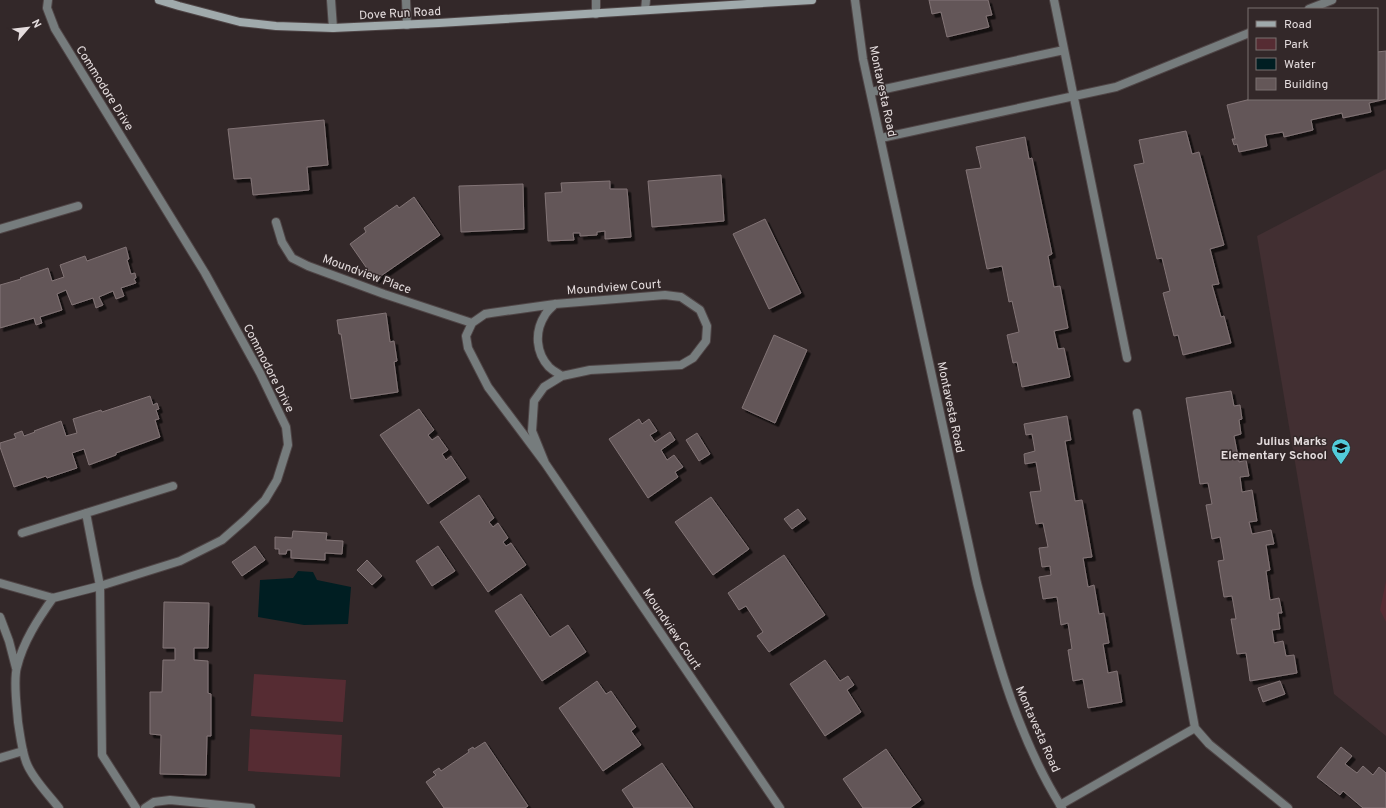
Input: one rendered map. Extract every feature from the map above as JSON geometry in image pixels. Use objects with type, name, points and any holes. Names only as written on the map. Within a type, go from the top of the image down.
[{"type":"street","name":"Commodore Drive","points":[[48,0],[47,8],[55,29],[205,273],[260,373],[286,427],[288,445],[277,480],[265,500],[222,540],[180,561],[100,586],[54,598]]},
{"type":"street","name":"Dove Run Road","points":[[159,0],[240,22],[276,26],[333,28],[596,14],[812,0]]},
{"type":"street","points":[[331,0],[333,28]]},
{"type":"street","points":[[406,0],[406,25]]},
{"type":"street","points":[[596,0],[596,14]]},
{"type":"street","points":[[646,0],[646,10]]},
{"type":"street","name":"Montavesta Road","points":[[855,0],[863,59],[977,583],[1006,688],[1020,725],[1037,762],[1061,807]]},
{"type":"street","points":[[1054,0],[1127,358]]},
{"type":"street","points":[[1312,8],[1332,0]]},
{"type":"street","points":[[881,138],[1074,97],[1116,86],[1248,33]]},
{"type":"street","points":[[871,92],[1064,50]]},
{"type":"street","points":[[0,229],[78,206]]},
{"type":"street","name":"Moundview Place","points":[[276,222],[282,242],[292,258],[308,266],[384,294],[472,323]]},
{"type":"street","name":"Moundview Court","points":[[545,463],[532,431],[534,401],[544,387],[562,376],[590,370],[681,365],[693,358],[706,341],[707,326],[700,310],[681,297],[665,295],[555,304],[485,314],[472,323],[466,336],[468,348],[488,387],[545,463],[780,808]]},
{"type":"street","name":"Moundview Court","points":[[555,304],[545,314],[539,327],[538,342],[541,356],[550,368],[562,376]]},
{"type":"street","points":[[1136,413],[1195,728],[1209,744],[1288,808]]},
{"type":"street","points":[[22,533],[173,486]]},
{"type":"street","points":[[86,513],[100,586],[102,755],[136,808]]},
{"type":"street","points":[[0,583],[54,598],[36,623],[25,644],[16,668]]},
{"type":"street","points":[[0,617],[9,640],[16,668],[16,699],[20,735],[26,764],[43,789],[59,808]]},
{"type":"street","points":[[1061,807],[1195,728]]},
{"type":"street","points":[[0,758],[23,751]]},
{"type":"street","points":[[145,808],[154,802],[170,800],[251,808]]},
{"type":"shaded area","name":"Julius Marks Elementary School","points":[[1386,169],[1386,736],[1334,694],[1257,236]]},
{"type":"green space","points":[[1386,581],[1386,622],[1380,610]]},
{"type":"green space","points":[[254,674],[346,680],[343,722],[251,716]]},
{"type":"green space","points":[[250,729],[342,735],[340,777],[248,771]]},
{"type":"water","points":[[298,571],[313,572],[317,580],[351,587],[348,624],[304,625],[258,617],[260,580],[293,578]]},
{"type":"building","points":[[929,0],[988,0],[992,15],[986,16],[989,27],[947,37],[941,12],[932,14]]},
{"type":"building","points":[[1386,51],[1386,99],[1369,103],[1371,112],[1343,118],[1342,113],[1311,120],[1313,130],[1284,137],[1283,132],[1265,135],[1267,146],[1239,152],[1237,144],[1234,145],[1232,139],[1235,139],[1227,105],[1248,100],[1378,100],[1378,52]]},
{"type":"building","points":[[324,120],[328,165],[307,167],[309,190],[253,195],[251,178],[234,179],[228,129]]},
{"type":"building","points":[[1186,131],[1192,154],[1199,152],[1224,245],[1210,249],[1219,284],[1212,285],[1221,317],[1224,316],[1231,343],[1183,355],[1178,335],[1174,336],[1163,293],[1170,291],[1162,258],[1157,259],[1134,165],[1144,163],[1139,140]]},
{"type":"building","points":[[1025,137],[1029,159],[1032,158],[1052,254],[1048,256],[1054,287],[1060,286],[1068,328],[1054,331],[1058,349],[1064,348],[1070,377],[1022,387],[1017,362],[1013,363],[1007,335],[1019,332],[1012,301],[1009,302],[1002,266],[987,269],[966,170],[981,168],[976,147]]},
{"type":"building","points":[[721,175],[724,221],[652,227],[648,181]]},
{"type":"building","points":[[610,181],[610,189],[627,189],[631,237],[605,239],[605,231],[597,232],[597,235],[580,236],[580,233],[573,233],[574,240],[548,241],[545,193],[562,192],[561,183]]},
{"type":"building","points":[[523,184],[524,229],[461,232],[459,186]]},
{"type":"building","points":[[414,197],[440,235],[375,280],[350,244],[366,232],[364,228],[397,205],[399,208]]},
{"type":"building","points":[[765,219],[801,293],[769,309],[733,234]]},
{"type":"building","points":[[126,247],[129,259],[127,260],[131,274],[135,273],[136,278],[134,279],[136,283],[121,288],[124,296],[116,299],[113,291],[99,297],[103,305],[96,308],[93,298],[72,305],[66,290],[57,294],[62,310],[40,317],[42,323],[36,325],[34,318],[0,328],[0,285],[21,279],[20,278],[48,268],[52,281],[64,277],[60,265],[85,256],[87,261]]},
{"type":"building","points":[[386,313],[390,342],[394,341],[397,361],[394,362],[398,392],[351,399],[341,334],[339,334],[337,320]]},
{"type":"building","points":[[774,335],[807,350],[775,423],[742,408]]},
{"type":"building","points":[[1231,391],[1234,406],[1240,405],[1242,419],[1239,420],[1241,434],[1234,436],[1239,462],[1246,460],[1249,476],[1240,477],[1242,492],[1252,490],[1257,521],[1249,522],[1252,534],[1271,530],[1274,544],[1266,545],[1270,570],[1266,571],[1270,600],[1279,598],[1282,613],[1278,613],[1280,629],[1272,630],[1274,643],[1283,641],[1286,656],[1294,655],[1297,673],[1250,681],[1246,653],[1237,654],[1231,619],[1236,619],[1232,596],[1224,597],[1218,561],[1224,560],[1220,537],[1212,539],[1206,505],[1212,504],[1208,483],[1200,484],[1186,398]]},
{"type":"building","points":[[150,396],[153,405],[157,403],[159,409],[156,410],[159,419],[155,420],[160,437],[116,453],[116,455],[89,465],[84,449],[72,453],[77,468],[47,478],[46,476],[14,487],[0,447],[0,443],[16,438],[14,434],[22,431],[24,436],[61,421],[66,436],[77,433],[73,419],[101,410],[102,412]]},
{"type":"building","points":[[419,409],[434,430],[428,435],[432,440],[438,436],[448,450],[442,454],[446,460],[451,456],[466,478],[428,504],[380,435]]},
{"type":"building","points":[[1067,416],[1071,440],[1065,441],[1075,501],[1082,500],[1092,557],[1083,558],[1088,587],[1094,585],[1099,614],[1104,613],[1109,643],[1103,644],[1108,673],[1117,671],[1122,702],[1088,708],[1083,679],[1073,681],[1068,650],[1072,649],[1068,623],[1061,625],[1057,597],[1043,599],[1039,577],[1051,575],[1050,566],[1042,567],[1039,548],[1048,547],[1043,523],[1036,524],[1030,492],[1041,491],[1036,462],[1025,464],[1024,454],[1035,451],[1032,434],[1026,435],[1024,424]]},
{"type":"building","points":[[639,419],[642,424],[649,419],[657,431],[650,435],[655,442],[670,432],[675,440],[661,450],[667,460],[674,455],[683,467],[675,472],[678,477],[648,498],[609,439]]},
{"type":"building","points":[[697,433],[710,454],[699,461],[686,440]]},
{"type":"building","points":[[479,495],[494,518],[489,522],[493,527],[498,523],[508,538],[503,542],[506,546],[511,543],[526,565],[488,592],[440,522]]},
{"type":"building","points":[[711,497],[749,549],[713,575],[675,522]]},
{"type":"building","points":[[798,509],[806,519],[792,529],[784,519]]},
{"type":"building","points":[[293,531],[327,533],[326,540],[343,541],[342,554],[325,553],[325,560],[291,558],[291,550],[287,550],[286,554],[279,554],[279,549],[275,549],[275,537],[292,538]]},
{"type":"building","points":[[255,546],[265,560],[242,576],[232,562]]},
{"type":"building","points":[[438,546],[455,571],[432,586],[416,561]]},
{"type":"building","points":[[784,555],[825,615],[769,652],[757,636],[763,632],[746,606],[739,610],[728,593]]},
{"type":"building","points":[[367,560],[382,576],[372,585],[357,570]]},
{"type":"building","points":[[521,594],[550,637],[568,625],[586,652],[542,681],[495,611]]},
{"type":"building","points":[[164,602],[209,603],[208,648],[194,648],[194,660],[208,661],[208,693],[211,694],[211,736],[207,736],[206,775],[160,774],[161,735],[150,734],[150,692],[162,692],[163,660],[175,660],[175,648],[163,648]]},
{"type":"building","points":[[825,660],[840,681],[848,676],[854,685],[847,690],[861,712],[825,736],[790,684]]},
{"type":"building","points":[[597,681],[606,694],[611,691],[636,727],[631,731],[641,745],[603,771],[559,708]]},
{"type":"building","points":[[1280,681],[1285,694],[1263,702],[1258,688]]},
{"type":"building","points":[[485,742],[528,806],[525,808],[444,808],[426,782],[436,775],[433,772],[439,768],[441,771],[469,752],[468,750],[473,747],[474,749]]},
{"type":"building","points":[[1341,747],[1352,756],[1345,764],[1357,773],[1363,766],[1373,775],[1379,767],[1386,773],[1386,808],[1363,808],[1343,791],[1340,795],[1317,777]]},
{"type":"building","points":[[886,749],[921,800],[910,808],[863,808],[843,779]]},
{"type":"building","points":[[662,763],[693,808],[634,808],[622,790]]},
{"type":"place","name":"Julius Marks Elementary School","points":[[1341,465]]}]
